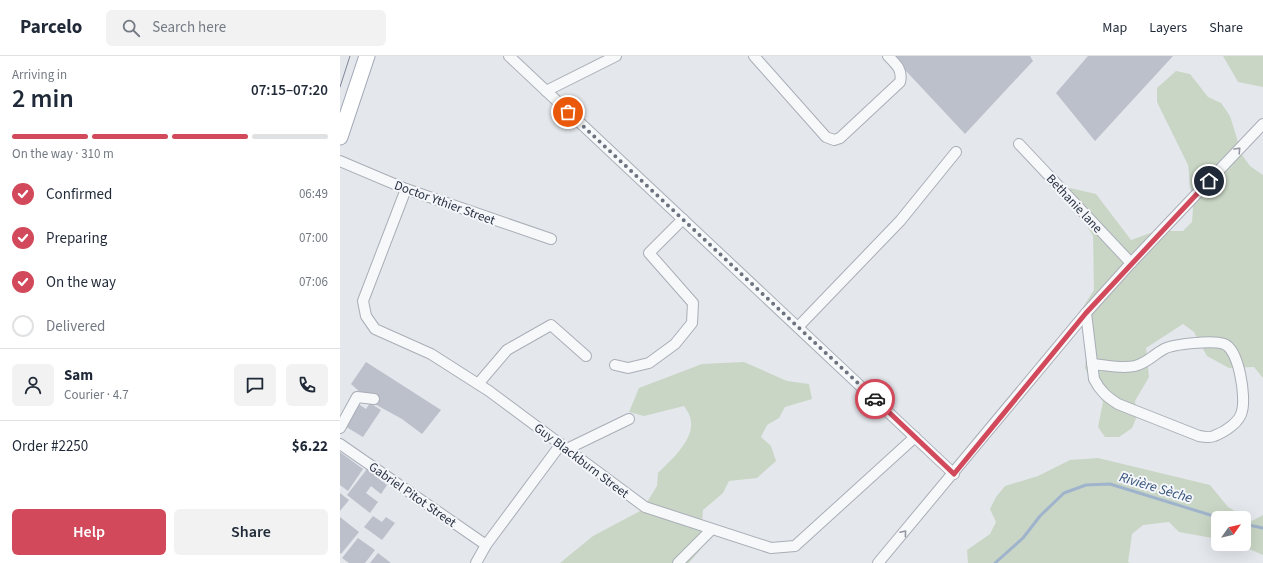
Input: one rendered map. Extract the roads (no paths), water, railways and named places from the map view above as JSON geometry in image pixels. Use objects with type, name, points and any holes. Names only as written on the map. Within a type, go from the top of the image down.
[{"type":"main road","points":[[340,137],[367,56]]},
{"type":"street","points":[[509,56],[954,474]]},
{"type":"street","points":[[546,91],[616,56]]},
{"type":"street","points":[[754,56],[826,137],[834,140],[840,138],[900,82],[902,75],[898,66],[888,56]]},
{"type":"street","points":[[878,563],[954,474],[1086,313],[1131,263],[1263,124]]},
{"type":"street","name":"Bethanie lane","points":[[1019,144],[1131,263]]},
{"type":"street","points":[[798,327],[900,222],[956,152]]},
{"type":"street","name":"Doctor Ythier Street","points":[[340,160],[406,189],[551,239]]},
{"type":"street","name":"Guy Blackburn Street","points":[[406,189],[363,301],[366,316],[375,328],[431,354],[478,384],[645,507],[711,530],[771,548],[795,546],[915,437]]},
{"type":"street","points":[[615,365],[628,368],[649,363],[675,344],[692,323],[693,303],[649,253],[683,219]]},
{"type":"street","points":[[1086,313],[1092,364],[1094,379],[1098,388],[1106,397],[1118,404],[1199,436],[1213,437],[1224,431],[1236,422],[1242,412],[1244,399],[1236,358],[1232,350],[1226,344],[1208,343],[1169,347],[1141,364],[1133,366],[1092,364]]},
{"type":"street","points":[[478,384],[507,350],[551,325],[586,356]]},
{"type":"street","points":[[340,428],[356,397],[374,399]]},
{"type":"street","points":[[476,563],[486,545],[564,447],[629,419]]},
{"type":"street","name":"Gabriel Pitot Street","points":[[340,444],[486,545]]},
{"type":"street","points":[[678,563],[711,530]]},
{"type":"waterway","name":"Rivière Sèche","points":[[995,563],[1023,538],[1040,516],[1064,493],[1086,485],[1110,484],[1211,515]]},
{"type":"waterway","name":"Rivière Sèche","points":[[1251,525],[1263,528]]},
{"type":"tram line","points":[[340,87],[350,56]]}]
